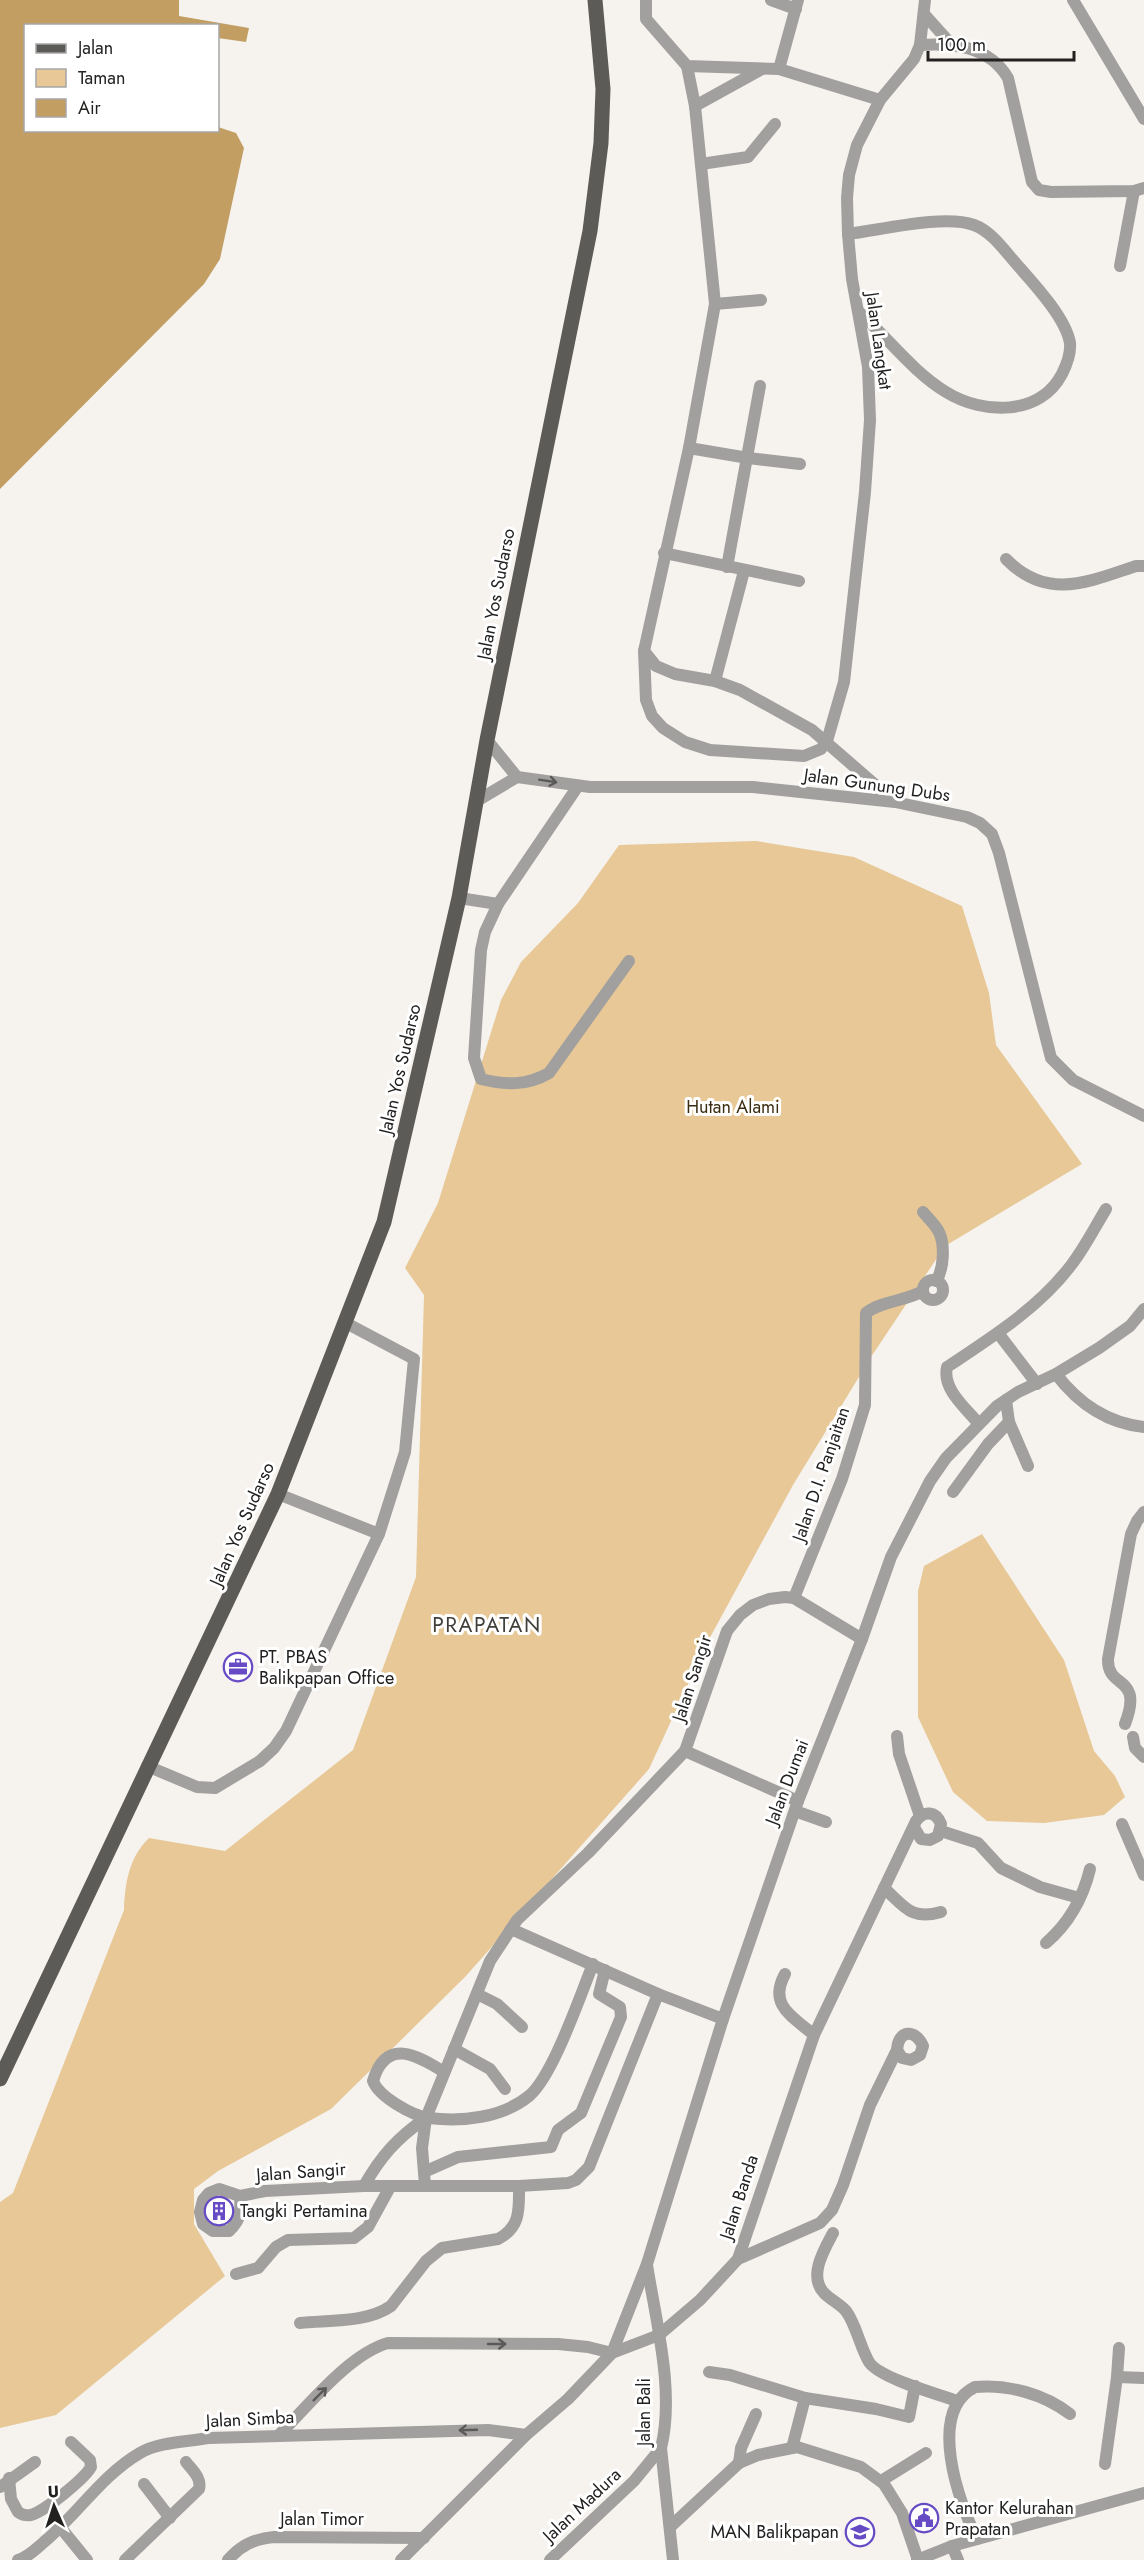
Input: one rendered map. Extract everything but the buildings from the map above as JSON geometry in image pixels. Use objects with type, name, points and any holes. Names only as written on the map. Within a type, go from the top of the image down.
[{"type":"main road","name":"Jalan Yos Sudarso","points":[[0,2079],[278,1494],[384,1222],[459,898],[487,740],[590,231],[601,143],[603,89],[595,0]]},
{"type":"street","points":[[646,0],[646,19],[687,66],[695,106],[715,304],[689,448],[644,651],[646,700],[652,716],[663,728],[685,742],[710,750],[804,756],[821,749],[827,741]]},
{"type":"street","points":[[771,0],[797,4],[779,69]]},
{"type":"street","name":"Jalan Langkat","points":[[827,741],[844,682],[865,492],[870,420],[868,367],[852,279],[848,234],[849,175],[857,144],[880,100],[914,59],[920,45],[925,0]]},
{"type":"street","points":[[1073,0],[1144,119]]},
{"type":"street","points":[[924,14],[950,43]]},
{"type":"street","points":[[920,45],[950,43],[988,56],[1002,68],[1008,78],[1032,182],[1039,190],[1051,192],[1139,189],[1120,266]]},
{"type":"street","points":[[687,66],[779,69],[880,100]]},
{"type":"street","points":[[695,106],[764,67]]},
{"type":"street","points":[[701,164],[748,157],[775,124]]},
{"type":"street","points":[[848,234],[952,221],[986,230],[1053,310],[1067,334],[1070,355],[1058,383],[1042,398],[995,409],[978,407],[946,392],[914,366],[859,312]]},
{"type":"street","points":[[715,304],[761,300]]},
{"type":"street","points":[[727,567],[760,386]]},
{"type":"street","points":[[689,448],[748,459],[800,464]]},
{"type":"street","points":[[664,553],[799,581]]},
{"type":"street","points":[[1006,559],[1021,574],[1048,583],[1062,584],[1076,584],[1136,566],[1144,566]]},
{"type":"street","points":[[715,681],[744,571]]},
{"type":"street","points":[[644,651],[656,666],[675,674],[715,681],[741,690],[812,730],[895,802]]},
{"type":"street","points":[[475,802],[517,777],[487,740]]},
{"type":"street","name":"Jalan Gunung Dubs","points":[[517,777],[579,786],[753,787],[895,802],[967,817],[980,823],[992,834],[1051,1058],[1073,1080],[1144,1116]]},
{"type":"street","points":[[579,786],[498,904],[485,932],[481,950],[474,1058],[481,1079],[521,1083],[536,1081],[549,1073],[629,961]]},
{"type":"street","points":[[459,898],[498,904]]},
{"type":"street","points":[[978,1424],[948,1386],[945,1377],[947,1367],[998,1333],[1039,1300],[1073,1263],[1106,1209]]},
{"type":"street","name":"Jalan D.I. Panjaitan","points":[[794,1598],[842,1479],[865,1405],[866,1313],[911,1298],[923,1291],[930,1300],[941,1296],[942,1285],[936,1281],[942,1267],[940,1236],[935,1225],[923,1212]]},
{"type":"street","name":"Jalan Dumai","points":[[612,2353],[647,2264],[723,2019],[796,1806],[862,1639],[891,1557],[917,1504],[946,1458],[978,1424],[1006,1400],[1056,1374],[1130,1326],[1144,1309]]},
{"type":"street","points":[[147,1766],[197,1787],[215,1788],[260,1761],[274,1748],[286,1731],[379,1534],[405,1452],[415,1369],[414,1359],[346,1323]]},
{"type":"street","points":[[998,1333],[1036,1384]]},
{"type":"street","points":[[1056,1374],[1070,1393],[1100,1414],[1129,1425],[1144,1427]]},
{"type":"street","points":[[1006,1400],[1009,1422],[1028,1466]]},
{"type":"street","points":[[953,1492],[988,1444],[1009,1422]]},
{"type":"street","points":[[278,1494],[379,1534]]},
{"type":"street","points":[[1125,1724],[1131,1710],[1132,1695],[1129,1687],[1111,1673],[1108,1668],[1108,1659],[1131,1534],[1144,1512]]},
{"type":"street","points":[[794,1598],[862,1639]]},
{"type":"street","name":"Jalan Sangir","points":[[425,2185],[422,2148],[426,2118],[490,1961],[511,1929],[604,1837],[686,1751],[727,1631],[753,1605],[770,1599],[794,1598]]},
{"type":"street","points":[[897,1736],[899,1754],[917,1822],[917,1835],[925,1840],[934,1839],[941,1830],[940,1820],[934,1815],[927,1813],[917,1822]]},
{"type":"street","points":[[1133,1737],[1135,1748],[1144,1757]]},
{"type":"street","name":"Jalan Sangir","points":[[686,1751],[826,1822]]},
{"type":"street","name":"Jalan Banda","points":[[612,2353],[658,2335],[700,2300],[738,2259],[814,2035],[917,1822]]},
{"type":"street","points":[[1122,1824],[1144,1875]]},
{"type":"street","points":[[941,1830],[978,1843],[1001,1868],[1040,1887],[1079,1898]]},
{"type":"street","points":[[1046,1943],[1064,1926],[1079,1898],[1090,1869]]},
{"type":"street","points":[[884,1888],[909,1912],[928,1916],[941,1912]]},
{"type":"street","points":[[511,1929],[658,1994],[723,2019]]},
{"type":"street","points":[[444,2072],[418,2056],[401,2052],[382,2063],[374,2078],[375,2085],[390,2101],[426,2118],[459,2120],[497,2113],[531,2095],[549,2069],[593,1964]]},
{"type":"street","points":[[424,2172],[458,2157],[551,2147],[558,2130],[581,2113],[621,2017],[620,2007],[599,1994],[605,1970]]},
{"type":"street","points":[[785,1974],[780,1983],[780,2002],[784,2009],[814,2035]]},
{"type":"street","points":[[477,1994],[497,2004],[522,2027]]},
{"type":"street","name":"Jalan Sangir","points":[[240,2196],[265,2191],[364,2186],[519,2186],[568,2183],[576,2180],[589,2167],[658,1994]]},
{"type":"street","points":[[454,2049],[490,2069],[505,2089]]},
{"type":"street","points":[[738,2259],[820,2223],[832,2210],[843,2186],[870,2105],[897,2050]]},
{"type":"street","name":"Jalan Sangir","points":[[364,2186],[380,2158],[410,2128],[426,2118]]},
{"type":"street","points":[[300,2323],[360,2317],[384,2311],[391,2306],[426,2261],[442,2248],[498,2239],[506,2235],[517,2221],[519,2186]]},
{"type":"street","points":[[236,2274],[258,2268],[276,2247],[288,2240],[354,2238],[368,2227],[390,2187]]},
{"type":"street","points":[[833,2233],[820,2257],[817,2276],[822,2291],[846,2311],[870,2364],[880,2372],[957,2401]]},
{"type":"street","name":"Jalan Bali","points":[[647,2264],[665,2395],[665,2431],[661,2448],[673,2560]]},
{"type":"street","points":[[279,2435],[357,2358],[374,2347],[388,2343],[558,2344],[588,2347],[612,2353]]},
{"type":"street","points":[[1106,2464],[1119,2348]]},
{"type":"street","points":[[400,2560],[612,2353]]},
{"type":"street","points":[[709,2372],[730,2375],[805,2398],[876,2409],[909,2417],[915,2386]]},
{"type":"street","points":[[1117,2377],[1144,2378]]},
{"type":"street","points":[[976,2539],[957,2488],[950,2450],[949,2434],[957,2401],[975,2387],[1012,2390],[1033,2393],[1054,2402],[1070,2414]]},
{"type":"street","points":[[792,2448],[805,2398]]},
{"type":"street","points":[[739,2463],[741,2448],[756,2414]]},
{"type":"street","name":"Jalan Simba","points":[[18,2560],[25,2558],[61,2528],[117,2470],[141,2453],[166,2445],[208,2438],[279,2435],[488,2430],[526,2435]]},
{"type":"street","points":[[35,2462],[5,2482],[18,2512],[27,2515],[38,2512],[68,2489],[91,2467],[90,2460],[71,2442]]},
{"type":"street","name":"Jalan Madura","points":[[550,2560],[634,2481],[661,2448]]},
{"type":"street","points":[[670,2527],[739,2463],[758,2455],[792,2448],[801,2448],[861,2467],[881,2481],[894,2497],[902,2513],[917,2560],[952,2546],[1144,2493]]},
{"type":"street","points":[[881,2481],[926,2453]]},
{"type":"street","points":[[125,2560],[195,2494],[201,2485],[196,2474],[186,2462]]},
{"type":"street","points":[[144,2484],[170,2518]]},
{"type":"street","points":[[61,2528],[87,2560]]},
{"type":"street","name":"Jalan Timor","points":[[228,2560],[253,2541],[274,2537],[424,2538]]},
{"type":"street","points":[[952,2546],[958,2560]]},
{"type":"green space","name":"Hutan Alami","points":[[756,841],[854,857],[962,906],[989,993],[996,1045],[1082,1164],[945,1246],[873,1354],[793,1485],[707,1643],[649,1769],[465,1977],[331,2109],[218,2171],[194,2189],[194,2224],[225,2276],[56,2415],[0,2428],[0,2202],[13,2193],[124,1910],[129,1871],[137,1853],[149,1838],[225,1851],[353,1750],[416,1577],[424,1295],[405,1268],[438,1203],[501,1000],[521,962],[578,903],[619,845]]},
{"type":"green space","points":[[982,1534],[1064,1660],[1094,1751],[1115,1776],[1125,1797],[1104,1815],[1044,1823],[987,1821],[953,1792],[918,1717],[918,1591],[924,1566]]},
{"type":"water","points":[[0,0],[179,0],[179,16],[249,28],[246,42],[219,38],[219,24],[24,24],[24,132],[219,132],[219,127],[236,133],[244,148],[220,259],[204,284],[0,489]]},
{"type":"place","name":"PT. PBAS Balikpapan Office","points":[[238,1667]]},
{"type":"place","name":"Tangki Pertamina","points":[[219,2211]]},
{"type":"place","name":"Kantor Kelurahan Prapatan","points":[[924,2518]]},
{"type":"place","name":"MAN Balikpapan","points":[[860,2532]]},
{"type":"district","name":"PRAPATAN","points":[[487,1625]]}]
